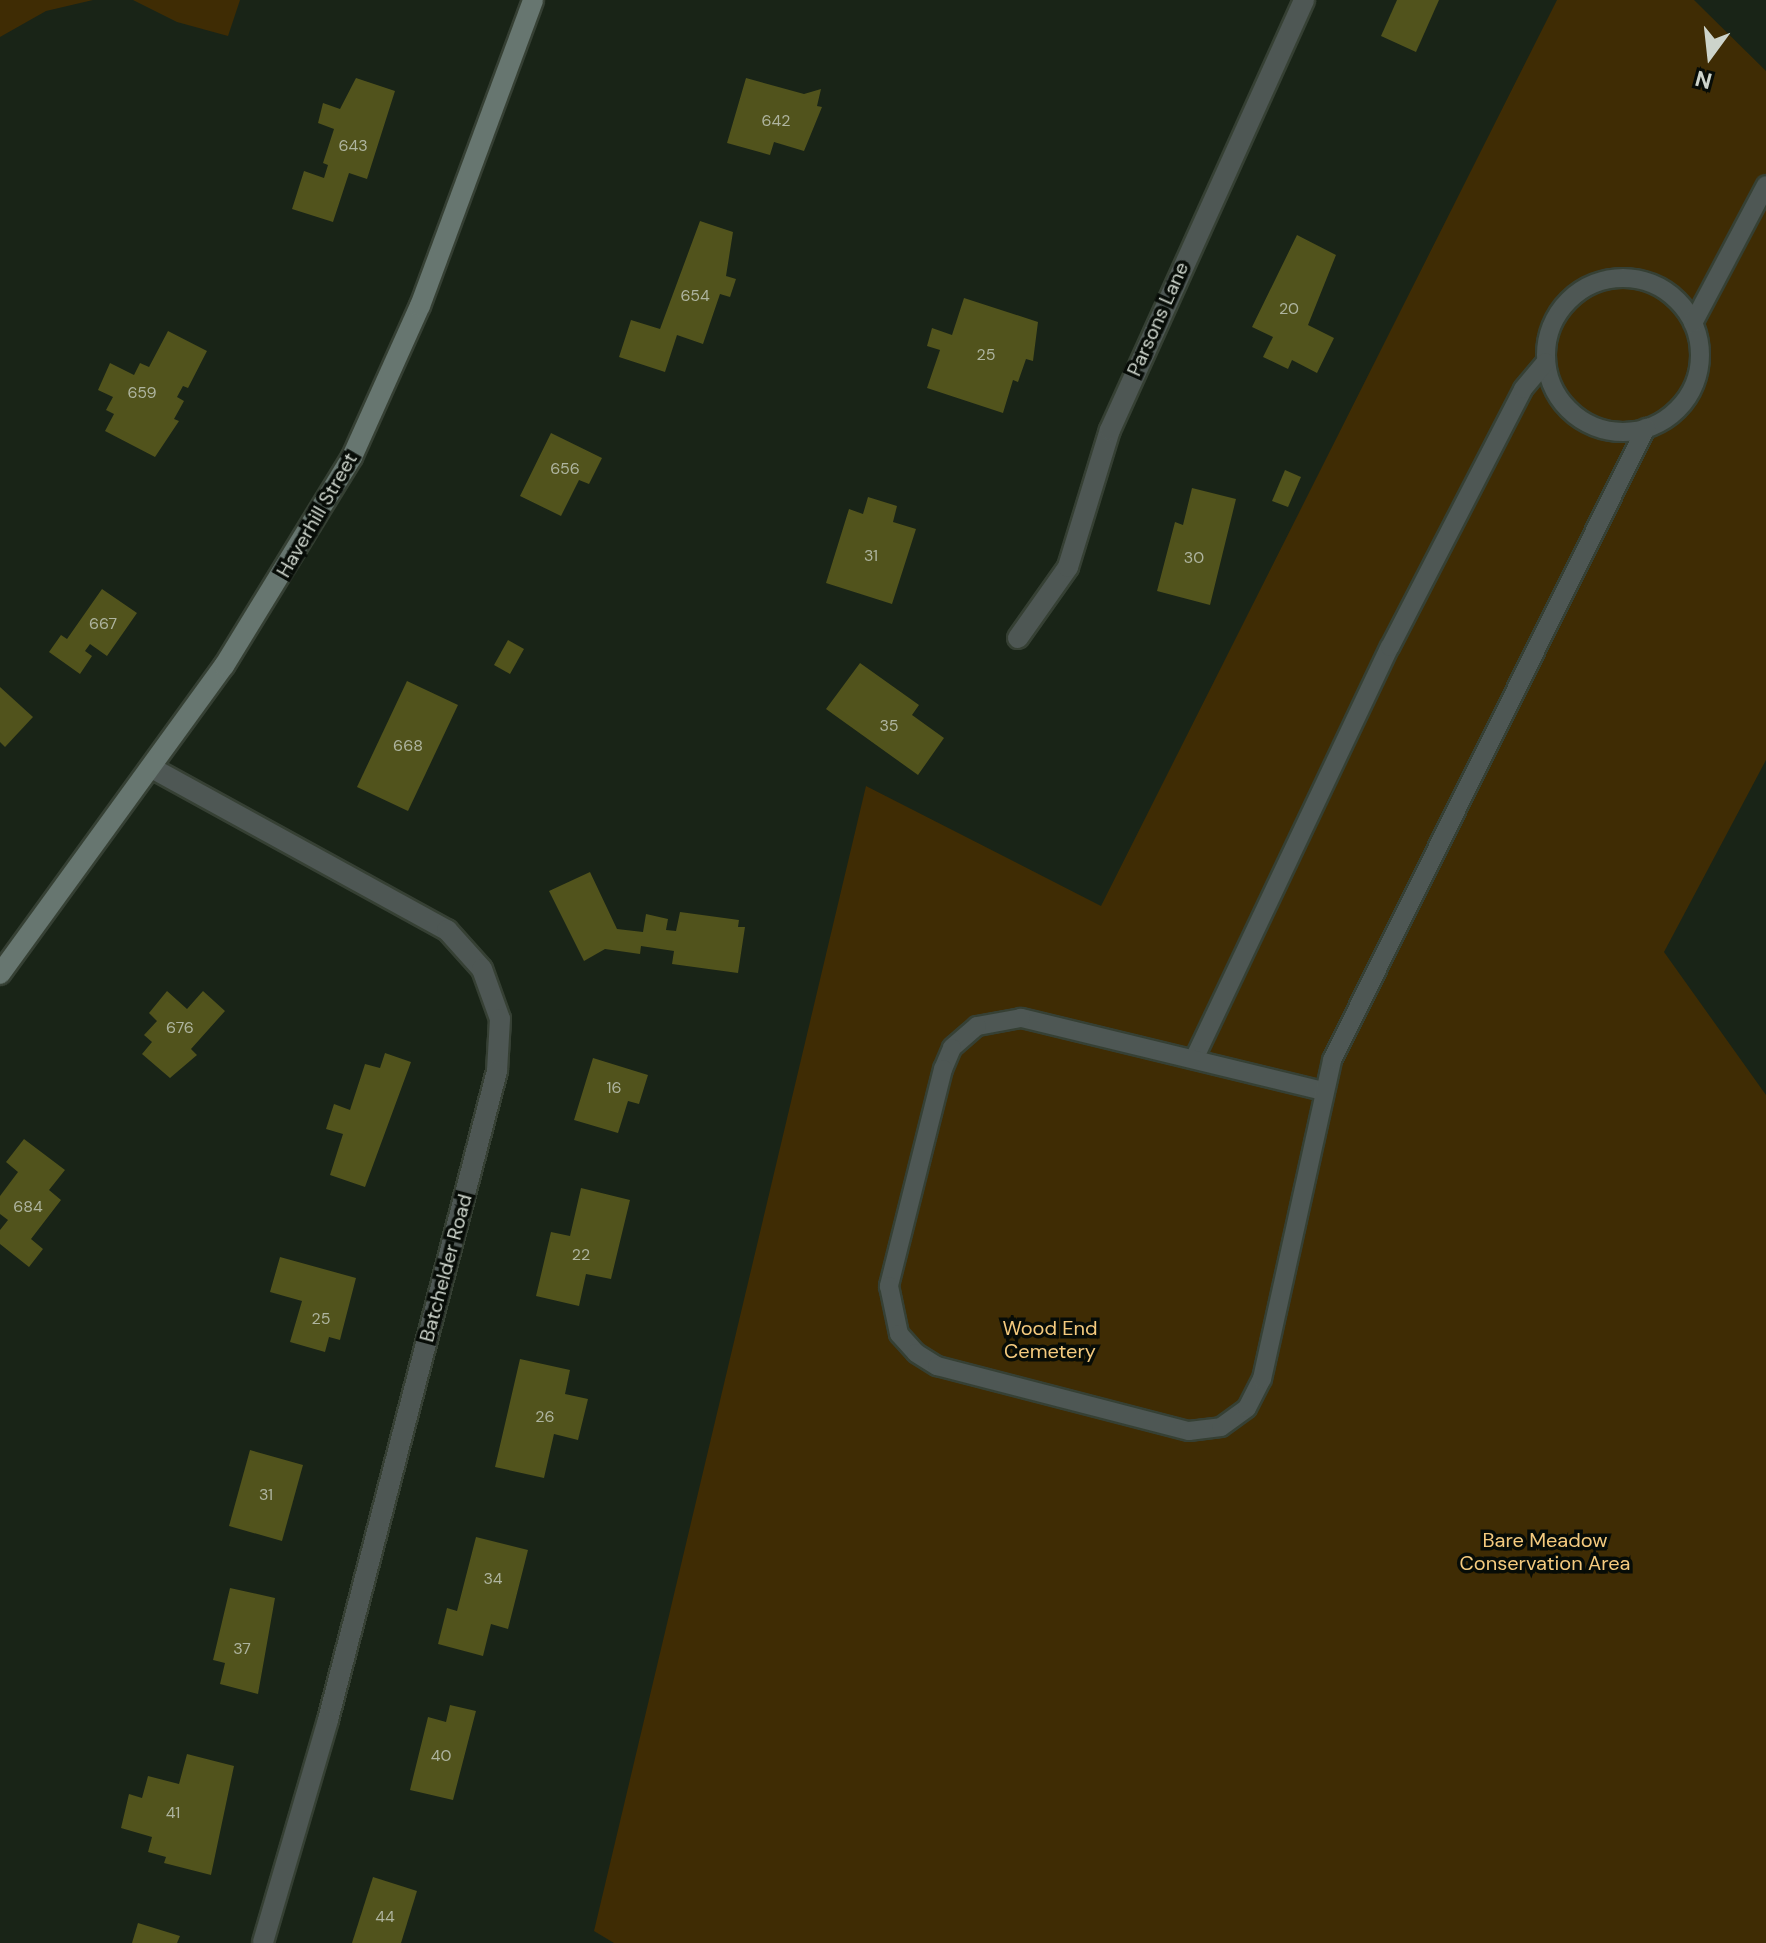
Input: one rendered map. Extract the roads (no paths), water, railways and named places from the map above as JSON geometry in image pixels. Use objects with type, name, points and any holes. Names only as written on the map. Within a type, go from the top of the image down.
[{"type":"main road","name":"Haverhill Street","points":[[0,974],[152,768],[294,557],[352,457],[420,306],[533,0]]},
{"type":"street","name":"Parsons Lane","points":[[1018,638],[1068,567],[1116,415],[1304,0]]},
{"type":"street","name":"Batchelder Road","points":[[152,768],[447,930],[482,969],[500,1019],[501,1054],[493,1086],[328,1720],[263,1943]]},
{"type":"lane","points":[[1693,323],[1766,185]]},
{"type":"lane","points":[[1194,1059],[1390,647],[1523,389],[1546,362],[1558,314],[1569,300],[1598,282],[1646,282],[1674,297],[1693,323],[1700,355],[1694,386],[1675,412],[1646,428],[1612,432],[1580,419],[1557,395],[1546,362]]},
{"type":"lane","points":[[1323,1091],[1021,1018],[988,1022],[959,1040],[943,1069],[889,1286],[894,1323],[916,1353],[949,1370],[1189,1431],[1221,1427],[1240,1416],[1262,1379],[1323,1091],[1344,1034],[1646,428]]},
{"type":"park label","name":"Wood End Cemetery","points":[[1050,1340]]},
{"type":"park label","name":"Bare Meadow Conservation Area","points":[[1545,1552]]}]
